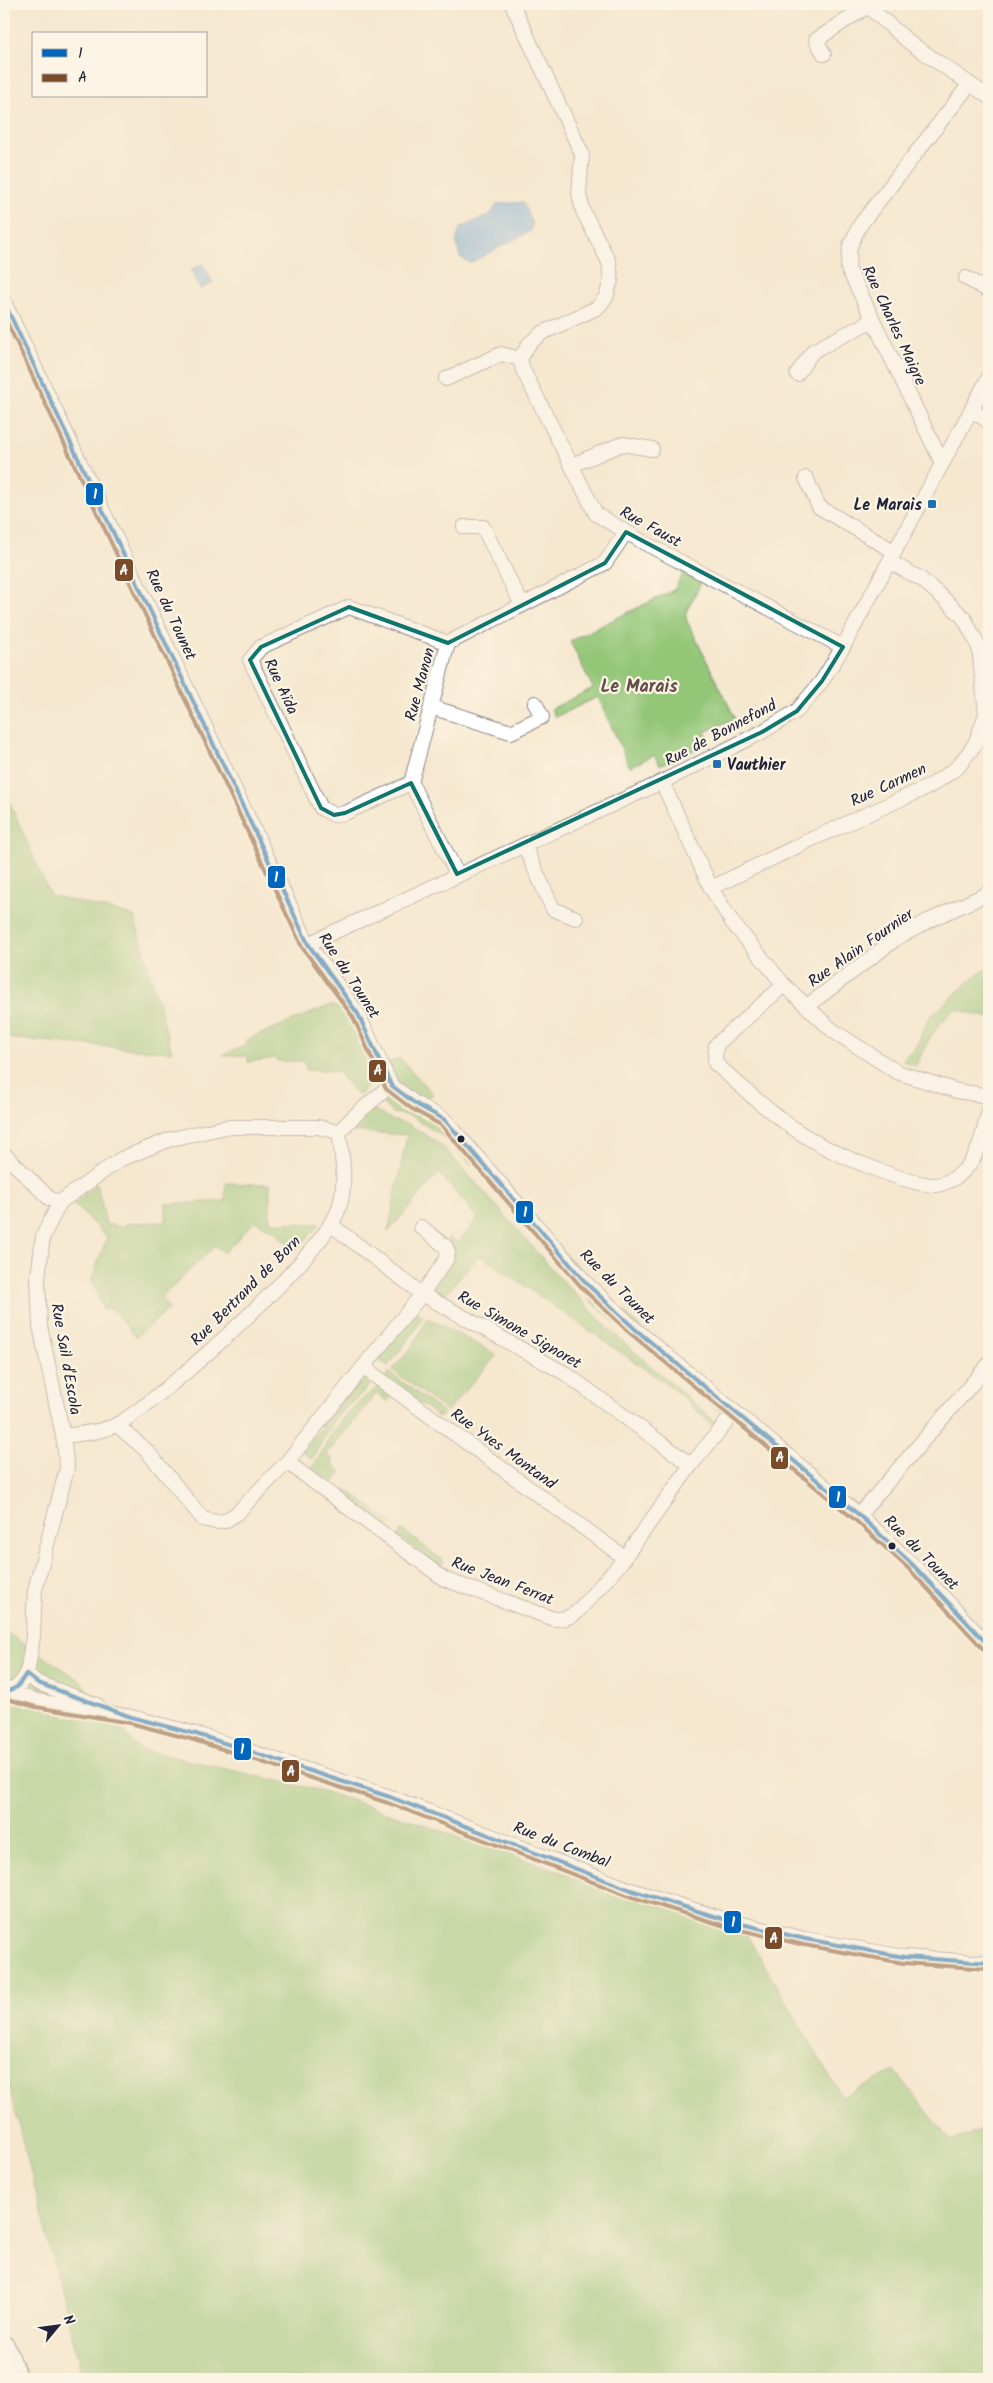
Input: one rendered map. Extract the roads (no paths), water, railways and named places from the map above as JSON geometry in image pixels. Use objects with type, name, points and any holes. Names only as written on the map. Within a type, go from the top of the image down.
[{"type":"main road","points":[[4,2348],[18,2379]]},
{"type":"street","points":[[446,379],[501,354],[520,359],[530,344],[542,333],[597,308],[606,297],[611,280],[609,262],[583,211],[579,194],[582,154],[512,4]]},
{"type":"street","points":[[824,54],[816,40],[866,5],[910,43],[989,97]]},
{"type":"street","name":"Rue Charles Maigre","points":[[942,463],[848,268],[850,246],[860,225],[969,84]]},
{"type":"street","points":[[966,278],[989,291]]},
{"type":"street","name":"Rue du Tounet","points":[[4,302],[308,944],[358,1014],[391,1085],[416,1104],[445,1120],[587,1284],[635,1329],[859,1516],[914,1566],[989,1646]]},
{"type":"street","points":[[797,374],[813,351],[873,320]]},
{"type":"street","name":"Rue Faust","points":[[520,359],[523,370],[596,514],[626,532],[843,647]]},
{"type":"street","name":"Rue de Bonnefond","points":[[308,944],[457,874],[662,782],[762,732],[797,711],[822,681],[843,647],[989,377]]},
{"type":"street","points":[[972,410],[989,422]]},
{"type":"street","points":[[572,465],[622,444],[652,449]]},
{"type":"street","name":"Rue Carmen","points":[[711,888],[812,839],[930,786],[958,767],[975,744],[986,714],[978,647],[964,618],[942,597],[893,557],[819,506],[806,478]]},
{"type":"street","points":[[464,527],[483,528],[522,605]]},
{"type":"street","name":"Rue Manon","points":[[411,783],[448,643],[605,563],[626,532]]},
{"type":"street","name":"Rue Aïda","points":[[411,783],[345,813],[334,815],[321,808],[250,660],[262,647],[349,607],[448,643]]},
{"type":"street","points":[[431,707],[511,732],[542,717],[535,703]]},
{"type":"street","points":[[662,782],[711,888],[732,922],[784,986],[832,1030],[897,1072],[957,1091],[989,1096]]},
{"type":"street","points":[[411,783],[457,874]]},
{"type":"street","points":[[524,845],[553,909],[576,918]]},
{"type":"street","name":"Rue Alain Fournier","points":[[806,1006],[898,938],[928,921],[989,893]]},
{"type":"street","points":[[784,986],[716,1045],[715,1064],[762,1106],[811,1140],[907,1180],[938,1185],[958,1176],[972,1162],[980,1148],[989,1111]]},
{"type":"street","points":[[339,1132],[353,1117],[391,1085]]},
{"type":"street","name":"Rue Sail d'Escola","points":[[26,1674],[33,1636],[35,1590],[67,1468],[63,1436],[40,1326],[38,1278],[43,1236],[60,1202],[120,1159],[171,1139],[226,1127],[318,1127],[339,1132]]},
{"type":"street","name":"Rue Bertrand de Born","points":[[63,1436],[117,1425],[199,1360],[302,1261],[330,1224],[339,1208],[344,1174],[339,1132]]},
{"type":"street","points":[[4,1154],[50,1199],[60,1202]]},
{"type":"street","name":"Rue Simone Signoret","points":[[330,1224],[422,1294],[566,1374],[691,1466]]},
{"type":"street","points":[[117,1425],[147,1451],[203,1518],[216,1522],[225,1521],[237,1513],[287,1462],[422,1294],[446,1260],[448,1253],[446,1247],[421,1227]]},
{"type":"street","points":[[859,1516],[989,1364]]},
{"type":"street","name":"Rue Yves Montand","points":[[363,1367],[625,1558]]},
{"type":"street","name":"Rue Jean Ferrat","points":[[287,1462],[444,1579],[554,1619],[572,1617],[625,1558],[691,1466],[735,1412]]},
{"type":"street","points":[[6,1692],[17,1687],[26,1674]]},
{"type":"street","name":"Rue du Combal","points":[[26,1674],[38,1683],[131,1717]]},
{"type":"street","name":"Rue du Combal","points":[[6,1692],[36,1701],[131,1717],[196,1734],[390,1797],[631,1890],[729,1921],[805,1939],[904,1957],[989,1963]]},
{"type":"water","points":[[523,202],[532,223],[531,231],[470,263],[460,257],[456,241],[460,228],[491,214],[497,204]]},
{"type":"water","points":[[203,264],[213,283],[200,289],[191,270]]},
{"type":"place","name":"Le Marais","points":[[932,504]]},
{"type":"place","name":"Vauthier","points":[[717,764]]},
{"type":"district","name":"Le Marais","points":[[639,686]]}]
